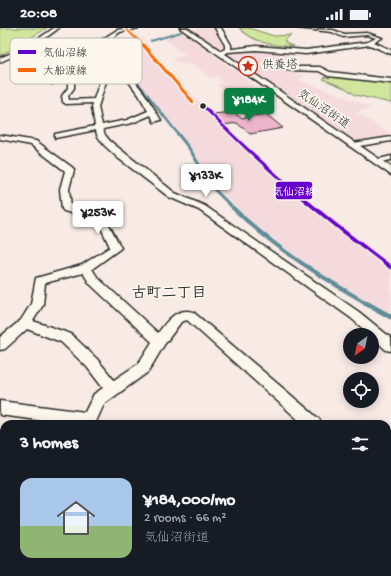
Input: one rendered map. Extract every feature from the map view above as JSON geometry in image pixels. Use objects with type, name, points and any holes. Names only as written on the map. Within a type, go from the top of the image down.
[{"type":"street","points":[[43,38],[57,28]]},
{"type":"street","points":[[108,38],[119,31],[137,28]]},
{"type":"street","name":"気仙沼街道","points":[[185,28],[224,52],[391,172]]},
{"type":"street","points":[[218,28],[228,44],[224,52]]},
{"type":"street","points":[[299,28],[333,31],[343,36],[367,34],[380,38],[371,41],[371,43]]},
{"type":"street","points":[[224,52],[256,48],[311,51],[371,43],[391,52]]},
{"type":"street","points":[[0,60],[10,56]]},
{"type":"street","points":[[289,69],[320,69],[328,74],[391,81]]},
{"type":"street","points":[[71,84],[71,88],[66,92],[65,100],[70,102],[97,101]]},
{"type":"street","points":[[102,84],[95,107],[101,135],[121,156],[172,195],[208,212],[355,315],[391,346]]},
{"type":"street","points":[[134,84],[142,94],[157,120]]},
{"type":"street","points":[[58,136],[83,129],[100,128],[131,121],[152,112]]},
{"type":"street","points":[[0,137],[33,143],[70,170],[67,175],[64,203],[67,209],[102,219],[116,248],[86,268],[40,281],[37,305],[25,323],[0,345]]},
{"type":"street","points":[[353,145],[391,139]]},
{"type":"street","points":[[376,161],[391,158]]},
{"type":"street","points":[[86,268],[94,280],[159,341]]},
{"type":"street","points":[[89,420],[99,399],[142,368],[159,341],[177,318],[189,315],[309,420]]},
{"type":"street","points":[[25,323],[66,338],[92,363],[113,389]]},
{"type":"street","points":[[0,408],[75,420]]},
{"type":"shaded area","points":[[198,28],[216,28],[226,45],[223,51],[192,30]]},
{"type":"shaded area","points":[[184,33],[255,85],[252,87],[225,91],[217,85],[223,83],[217,79],[221,78],[218,76],[210,78],[194,65],[177,62],[172,58],[185,55],[163,38]]},
{"type":"shaded area","points":[[142,38],[173,76],[231,133],[289,185],[335,223],[391,264],[391,316],[335,283],[266,235],[216,188],[191,148],[139,84],[142,84]]},
{"type":"shaded area","points":[[257,49],[293,51],[298,61],[283,61],[280,66],[304,76],[298,80],[372,108],[356,112],[391,134],[391,136],[357,142],[229,55],[232,50]]},
{"type":"green space","points":[[0,28],[47,28],[30,38],[10,38],[10,50],[0,56]]},
{"type":"green space","points":[[239,28],[249,28],[274,36],[291,35],[284,40],[287,44],[293,46],[270,44],[256,40],[244,33]]},
{"type":"green space","points":[[336,76],[391,83],[391,103],[355,95],[347,89],[323,79],[325,77]]},
{"type":"building","points":[[233,112],[241,118],[266,114],[283,128],[250,134],[237,123],[223,125],[213,114]]},
{"type":"waterway","points":[[151,41],[181,32]]},
{"type":"waterway","points":[[139,84],[178,134]]},
{"type":"waterway","points":[[177,133],[189,148],[213,188],[233,208]]},
{"type":"waterway","points":[[233,208],[281,248],[368,304]]},
{"type":"waterway","points":[[366,303],[391,317]]},
{"type":"transit line","name":"大船渡線","points":[[125,28],[136,38]]},
{"type":"transit line","name":"大船渡線","points":[[142,44],[193,102]]},
{"type":"transit line","name":"気仙沼線","points":[[203,106],[247,150],[294,191],[391,268]]},
{"type":"place","name":"供養塔","points":[[248,66]]},
{"type":"district","name":"古町二丁目","points":[[169,294]]}]
